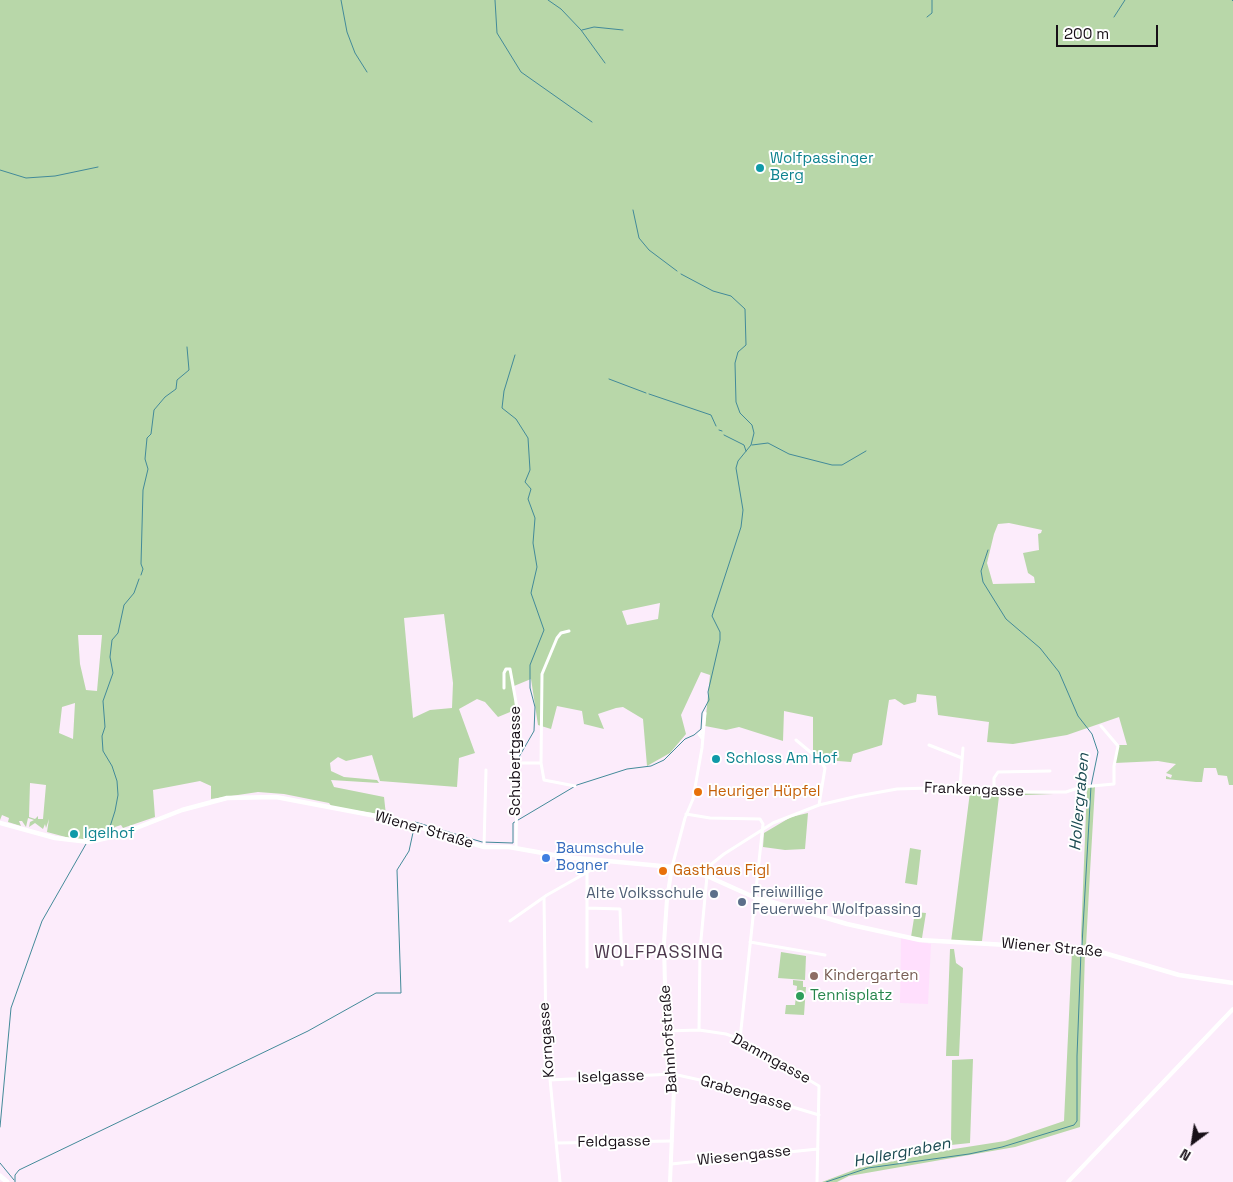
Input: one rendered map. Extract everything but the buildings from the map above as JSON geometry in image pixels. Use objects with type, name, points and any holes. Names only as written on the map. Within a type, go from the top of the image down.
[{"type":"main road","name":"Wiener Straße","points":[[0,823],[55,838],[89,842],[116,836],[182,810],[227,798],[249,796],[280,797],[414,825],[484,844],[516,847],[565,857],[672,867],[707,876],[756,898],[898,936],[948,943],[989,943],[1048,949],[1089,950],[1107,953],[1179,975],[1233,983]]},
{"type":"main road","points":[[0,1176],[7,1182]]},
{"type":"street","points":[[569,631],[561,633],[556,638],[542,674],[541,763],[544,780],[575,786]]},
{"type":"street","name":"Schubertgasse","points":[[504,688],[504,673],[506,669],[510,669],[518,713],[516,847]]},
{"type":"street","points":[[672,867],[686,814],[693,799],[705,713]]},
{"type":"street","name":"Frankengasse","points":[[699,874],[714,860],[762,829],[818,805],[897,789],[960,787],[1066,792],[1091,785],[1114,784],[1114,766],[1118,746],[1101,726]]},
{"type":"street","points":[[796,740],[820,760],[825,768],[818,805]]},
{"type":"street","points":[[929,745],[962,758]]},
{"type":"street","points":[[960,787],[964,748]]},
{"type":"street","points":[[518,763],[541,763]]},
{"type":"street","points":[[484,844],[486,770]]},
{"type":"street","points":[[994,790],[994,778],[998,772],[1050,771]]},
{"type":"street","points":[[686,814],[710,818],[760,819],[763,824],[740,1039]]},
{"type":"street","points":[[510,920],[544,897],[608,861]]},
{"type":"street","name":"Bahnhofstraße","points":[[670,1182],[673,1074],[666,1031],[664,943],[667,899],[672,867]]},
{"type":"street","points":[[587,872],[587,966]]},
{"type":"street","points":[[699,1030],[700,950],[707,876]]},
{"type":"street","name":"Korngasse","points":[[544,897],[544,986],[550,1080],[560,1182]]},
{"type":"street","points":[[588,908],[620,909],[622,965]]},
{"type":"street","points":[[750,942],[825,955]]},
{"type":"street","points":[[1068,1182],[1233,1009]]},
{"type":"street","name":"Dammgasse","points":[[666,1031],[699,1030],[726,1034],[740,1039],[819,1086],[817,1182]]},
{"type":"street","name":"Iselgasse","points":[[550,1080],[673,1074]]},
{"type":"street","name":"Grabengasse","points":[[673,1074],[709,1082],[819,1115]]},
{"type":"street","name":"Feldgasse","points":[[557,1143],[672,1141]]},
{"type":"street","name":"Wiesengasse","points":[[671,1164],[818,1149]]},
{"type":"shaded area","points":[[901,938],[931,944],[928,1004],[900,1003]]},
{"type":"green space","points":[[0,0],[1233,0],[1233,785],[1229,785],[1227,776],[1218,775],[1216,768],[1204,768],[1202,782],[1196,782],[1166,779],[1166,776],[1171,778],[1172,775],[1166,773],[1176,764],[1158,761],[1115,763],[1119,745],[1127,745],[1119,717],[1067,735],[1013,744],[987,742],[989,722],[938,715],[936,696],[917,694],[916,702],[904,705],[895,699],[889,700],[882,745],[853,754],[851,762],[825,760],[813,751],[813,717],[784,711],[783,741],[739,727],[726,730],[705,726],[710,675],[701,672],[681,715],[686,734],[670,753],[647,766],[643,719],[623,707],[616,708],[598,714],[604,729],[584,724],[582,711],[557,706],[551,729],[538,725],[531,679],[514,686],[515,710],[498,717],[485,702],[477,699],[459,709],[475,753],[459,758],[457,787],[380,781],[372,755],[346,761],[338,757],[330,763],[331,771],[344,777],[377,780],[379,783],[331,780],[334,787],[384,797],[386,815],[332,807],[329,803],[284,794],[258,792],[211,799],[211,786],[200,781],[153,790],[155,817],[123,828],[121,825],[115,827],[109,836],[92,840],[73,839],[47,832],[49,819],[46,828],[45,824],[43,829],[35,823],[29,827],[30,822],[34,820],[28,818],[26,827],[22,821],[19,821],[21,826],[8,822],[9,818],[2,815],[0,820]],"holes":[[[1009,523],[1042,530],[1038,534],[1039,550],[1023,553],[1028,573],[1034,577],[1035,583],[993,584],[987,563],[998,524]],[[660,603],[658,619],[627,625],[622,611]],[[444,614],[453,683],[452,708],[430,710],[413,718],[404,618]],[[78,635],[102,635],[97,691],[86,690],[80,664]],[[75,703],[73,739],[59,733],[62,707]],[[30,783],[46,785],[43,819],[38,819],[38,816],[35,819],[29,817]]]},
{"type":"green space","points":[[1095,787],[1086,946],[1082,945],[1081,936],[1087,788]]},
{"type":"green space","points":[[970,792],[1054,794],[999,796],[982,941],[951,942]]},
{"type":"green space","points":[[808,813],[805,849],[785,850],[763,847],[764,833],[791,817]]},
{"type":"green space","points":[[910,848],[921,850],[917,885],[905,883]]},
{"type":"green space","points":[[915,912],[926,913],[922,938],[911,937]]},
{"type":"green space","points":[[950,949],[954,949],[956,963],[963,968],[959,1056],[946,1056]]},
{"type":"green space","points":[[1072,951],[1085,951],[1080,1127],[1015,1147],[849,1176],[837,1182],[822,1182],[859,1168],[1005,1141],[1064,1121]]},
{"type":"green space","points":[[781,952],[806,956],[805,980],[778,978]]},
{"type":"green space","name":"Tennisplatz","points":[[793,980],[803,981],[803,987],[806,987],[804,1015],[785,1014],[786,1005],[795,1005],[797,986],[793,985]]},
{"type":"green space","points":[[973,1059],[970,1143],[951,1145],[952,1060]]},
{"type":"waterway","points":[[341,0],[347,32],[355,53],[367,72]]},
{"type":"waterway","points":[[495,0],[497,33],[521,72],[592,122]]},
{"type":"waterway","points":[[548,0],[561,9],[581,30],[605,63]]},
{"type":"waterway","points":[[927,17],[932,13],[932,0]]},
{"type":"waterway","points":[[1114,17],[1125,0]]},
{"type":"waterway","points":[[582,30],[594,27],[623,30]]},
{"type":"waterway","points":[[0,170],[26,178],[55,176],[98,167]]},
{"type":"waterway","points":[[633,210],[639,238],[649,250],[677,271]]},
{"type":"waterway","points":[[415,824],[415,822],[482,842],[513,843],[513,823],[577,785],[627,769],[651,766],[664,760],[685,739],[701,729],[702,713],[709,700],[708,692],[720,640],[720,632],[712,616],[741,527],[743,510],[736,468],[738,461],[751,445],[754,433],[752,425],[740,413],[736,402],[735,363],[738,352],[746,345],[745,309],[731,296],[713,291],[681,274]]},
{"type":"waterway","points":[[141,575],[143,569],[141,564],[143,490],[148,469],[145,459],[147,438],[151,434],[154,410],[165,397],[176,389],[177,380],[189,370],[187,347]]},
{"type":"waterway","points":[[515,355],[504,391],[502,408],[516,419],[528,438],[530,470],[525,482],[531,489],[528,499],[535,518],[533,543],[537,567],[531,593],[544,630],[530,665],[530,688],[535,707],[534,731],[519,757]]},
{"type":"waterway","points":[[609,379],[646,393]]},
{"type":"waterway","points":[[649,394],[711,415],[716,426]]},
{"type":"waterway","points":[[724,435],[744,445],[746,451]]},
{"type":"waterway","points":[[752,445],[768,443],[789,454],[832,465],[842,465],[866,451]]},
{"type":"waterway","name":"Hollergraben","points":[[988,550],[981,571],[983,582],[1006,619],[1040,648],[1059,672],[1078,716],[1092,734],[1098,752],[1091,786],[1082,945]]},
{"type":"waterway","points":[[86,839],[108,833],[115,811],[118,795],[117,781],[112,766],[103,751],[102,736],[105,727],[103,701],[113,673],[110,657],[112,640],[118,633],[124,605],[134,593],[139,579]]},
{"type":"waterway","points":[[15,1182],[15,1175],[19,1170],[308,1031],[376,993],[401,993],[397,870],[409,851],[414,828]]},
{"type":"waterway","points":[[0,1127],[11,1008],[42,921],[86,844]]},
{"type":"waterway","name":"Hollergraben","points":[[826,1182],[868,1168],[969,1154],[1002,1147],[1074,1125],[1077,1121],[1077,1056],[1081,952]]},
{"type":"waterway","points":[[0,1163],[14,1180]]},
{"type":"place","name":"Wolfpassinger Berg","points":[[760,168]]},
{"type":"place","name":"Schloss Am Hof","points":[[716,759]]},
{"type":"place","name":"Heuriger Hüpfel","points":[[698,792]]},
{"type":"place","name":"Igelhof","points":[[74,834]]},
{"type":"place","name":"Baumschule Bogner","points":[[546,858]]},
{"type":"place","name":"Gasthaus Figl","points":[[663,871]]},
{"type":"place","name":"Alte Volksschule","points":[[714,894]]},
{"type":"place","name":"Freiwillige Feuerwehr Wolfpassing","points":[[742,902]]},
{"type":"place","name":"Kindergarten","points":[[814,976]]},
{"type":"place","name":"Tennisplatz","points":[[800,996]]},
{"type":"district","name":"WOLFPASSING","points":[[659,953]]}]
